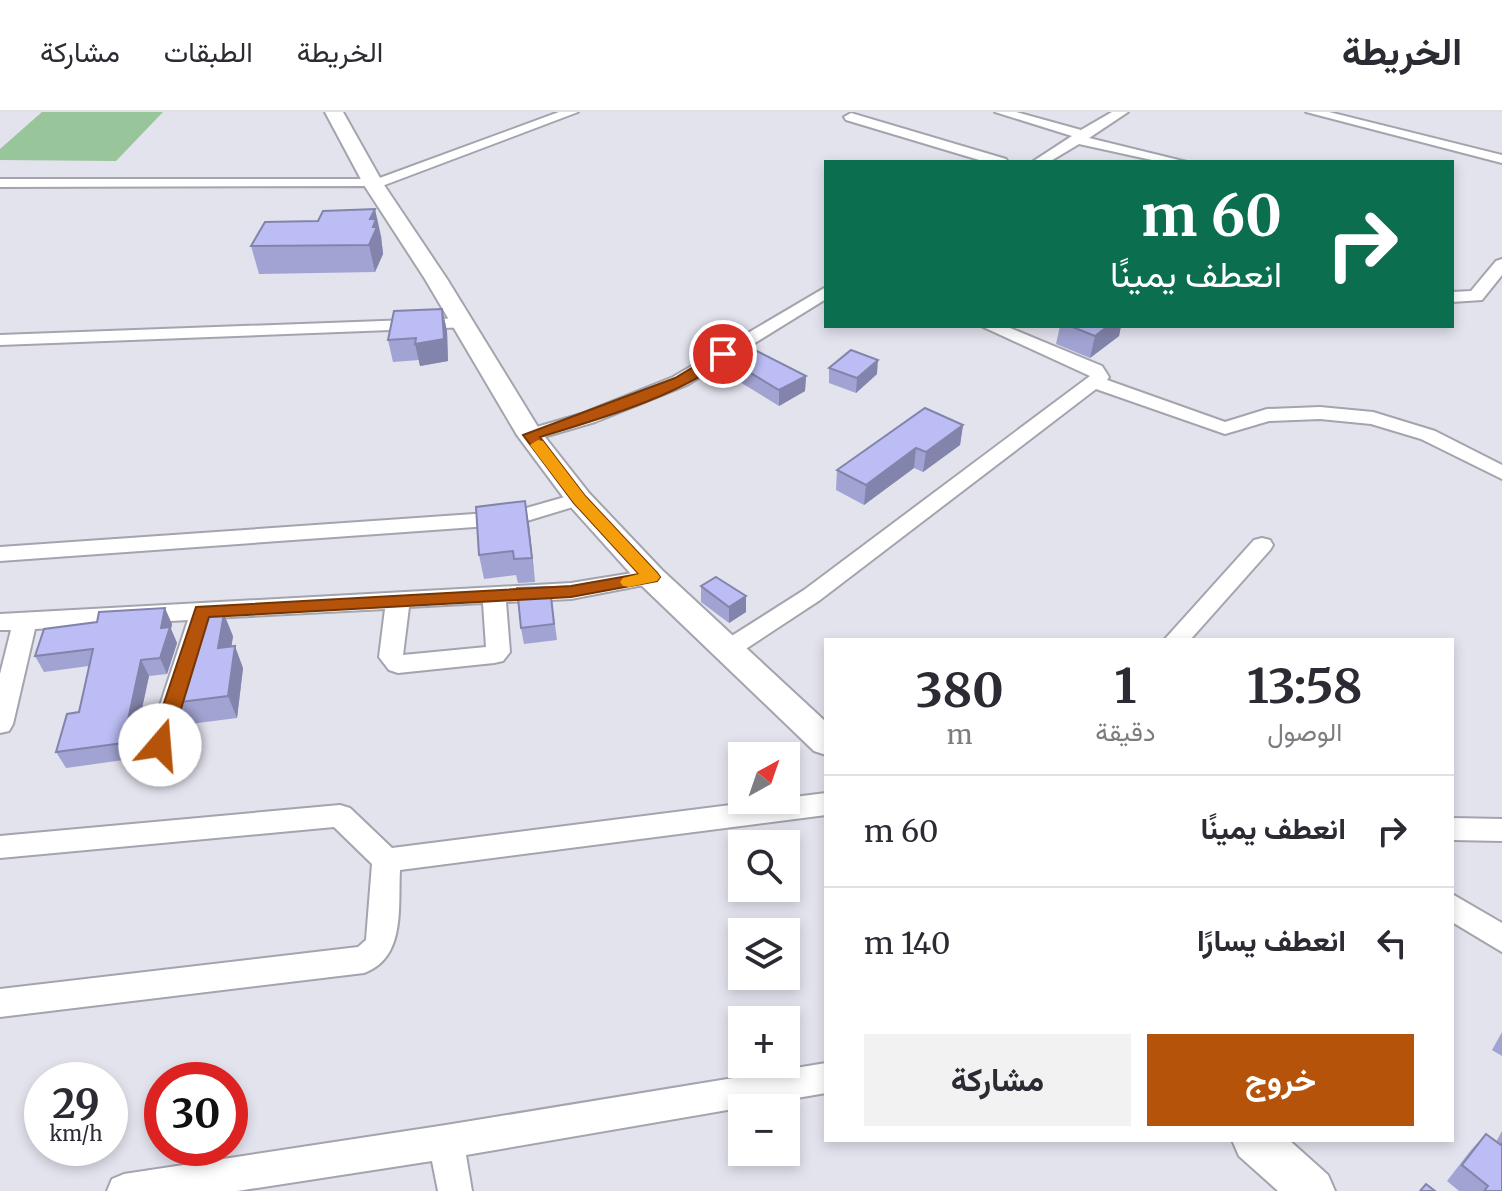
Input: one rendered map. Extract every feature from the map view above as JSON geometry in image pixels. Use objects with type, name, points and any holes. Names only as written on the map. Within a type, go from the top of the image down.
[{"type":"main road","points":[[334,112],[373,184],[463,323],[530,435],[579,499],[651,577],[824,740]]},
{"type":"main road","points":[[1257,1142],[1312,1191]]},
{"type":"street","points":[[0,183],[373,184],[571,112]]},
{"type":"street","points":[[1002,112],[1080,137],[1172,160]]},
{"type":"street","points":[[1042,160],[1121,112]]},
{"type":"street","points":[[1313,112],[1502,159]]},
{"type":"street","points":[[851,117],[994,160]]},
{"type":"street","points":[[1454,297],[1476,296],[1502,264]]},
{"type":"street","points":[[530,435],[588,418],[680,381],[824,293]]},
{"type":"street","points":[[0,340],[463,323]]},
{"type":"street","points":[[727,650],[812,595],[1100,377],[1096,370],[995,328]]},
{"type":"street","points":[[1094,382],[1225,428],[1267,415],[1320,413],[1373,418],[1428,435],[1502,473]]},
{"type":"street","points":[[0,554],[503,519],[579,499]]},
{"type":"street","points":[[1178,638],[1262,545]]},
{"type":"street","points":[[0,622],[586,590],[651,577]]},
{"type":"street","points":[[398,599],[391,657],[398,664],[494,655],[498,652],[494,594]]},
{"type":"street","points":[[160,745],[202,611]]},
{"type":"street","points":[[0,724],[25,622]]},
{"type":"street","points":[[386,860],[824,804]]},
{"type":"street","points":[[0,847],[340,816],[386,860],[381,941],[375,953],[364,960],[0,1003]]},
{"type":"street","points":[[1454,829],[1502,830]]},
{"type":"street","points":[[1454,907],[1502,939]]},
{"type":"street","points":[[124,1191],[446,1142],[824,1078]]},
{"type":"street","points":[[446,1142],[455,1191]]},
{"type":"green space","points":[[42,112],[163,112],[116,161],[0,160],[0,149]]},
{"type":"building","points":[[375,209],[370,219],[376,219],[373,227],[377,227],[369,245],[251,246],[265,222],[318,221],[323,211]]},
{"type":"building","points":[[442,309],[444,339],[415,344],[416,338],[388,340],[394,311]]},
{"type":"building","points":[[1075,328],[1105,328],[1095,336]]},
{"type":"building","points":[[739,342],[806,376],[779,390],[719,354]]},
{"type":"building","points":[[851,350],[878,360],[857,378],[829,368]]},
{"type":"building","points":[[925,408],[963,425],[926,452],[916,448],[866,485],[837,470]]},
{"type":"building","points":[[525,501],[532,558],[514,559],[513,551],[479,555],[476,507]]},
{"type":"building","points":[[716,577],[746,596],[729,607],[701,586]]},
{"type":"building","points":[[550,587],[554,624],[521,628],[517,588]]},
{"type":"building","points":[[165,608],[161,628],[170,627],[160,658],[141,660],[123,743],[56,752],[67,714],[79,712],[93,649],[35,656],[44,629],[97,622],[99,612]]},
{"type":"building","points":[[224,614],[218,648],[235,646],[228,696],[172,703],[199,617]]},
{"type":"building","points":[[1486,1134],[1502,1143],[1502,1191],[1484,1191],[1488,1186],[1462,1165]]},
{"type":"building","points":[[1426,1184],[1435,1191],[1420,1191]]},
{"type":"slow traffic","points":[[538,445],[579,499],[651,577],[629,582]]},
{"type":"route","points":[[160,745],[202,611],[571,591],[651,577],[579,499],[530,435],[588,418],[680,381],[723,354]]}]
